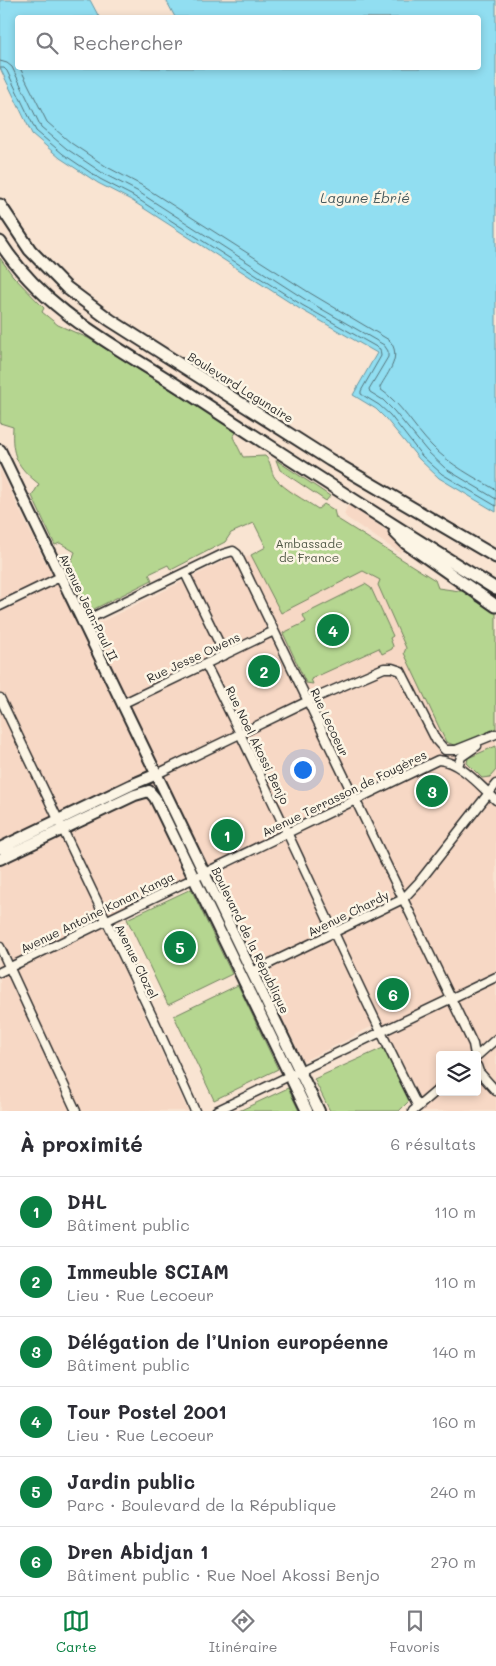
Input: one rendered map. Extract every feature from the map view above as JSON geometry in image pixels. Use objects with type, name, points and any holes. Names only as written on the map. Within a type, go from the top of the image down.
[{"type":"highway","name":"Boulevard Lagunaire","points":[[0,205],[30,250],[67,288],[110,320],[330,460],[483,549],[496,559]]},
{"type":"highway","points":[[0,242],[19,268],[35,285],[57,307],[82,326],[388,523],[496,589]]},
{"type":"highway","points":[[388,523],[406,543],[496,606]]},
{"type":"main road","name":"Avenue Jean-Paul II","points":[[0,450],[157,774]]},
{"type":"main road","points":[[0,859],[131,785],[157,774]]},
{"type":"main road","points":[[0,848],[149,791],[157,774]]},
{"type":"main road","name":"Boulevard de la République","points":[[157,774],[320,1111]]},
{"type":"main road","name":"Boulevard de la République","points":[[149,791],[155,798],[307,1111]]},
{"type":"street","name":"Rue Lecoeur","points":[[82,622],[224,554],[233,551],[237,554],[475,1051]]},
{"type":"street","points":[[186,573],[225,655]]},
{"type":"street","points":[[0,606],[60,577]]},
{"type":"street","name":"Rue Jesse Owens","points":[[122,704],[274,631]]},
{"type":"street","name":"Rue Noel Akossi Benjo","points":[[206,664],[288,832],[333,933],[416,1109]]},
{"type":"street","points":[[157,774],[308,701],[384,668],[401,671],[405,677],[436,740],[440,753],[438,760]]},
{"type":"street","name":"Avenue Clozel","points":[[0,698],[104,919],[154,1020],[195,1111]]},
{"type":"street","points":[[436,740],[446,750],[451,751],[492,736]]},
{"type":"street","points":[[458,766],[461,757],[492,736]]},
{"type":"street","name":"Avenue Terrasson de Fougères","points":[[204,873],[438,760],[450,762],[458,766],[496,800]]},
{"type":"street","name":"Avenue Chardy","points":[[252,972],[403,899],[419,882],[496,784]]},
{"type":"street","name":"Avenue Antoine Konan Kanga","points":[[0,972],[104,919],[204,873]]},
{"type":"street","points":[[0,948],[76,1111]]},
{"type":"street","points":[[0,965],[10,967]]},
{"type":"street","points":[[216,1111],[496,978]]},
{"type":"street","points":[[481,1051],[496,1039]]},
{"type":"street","points":[[481,1074],[496,1091]]},
{"type":"street","points":[[416,1109],[436,1092]]},
{"type":"shaded area","points":[[0,469],[81,632],[232,557],[243,556],[245,558],[266,548],[255,523],[252,525],[278,481],[318,509],[324,504],[334,510],[336,518],[435,580],[439,588],[467,592],[473,599],[496,613],[496,1111],[418,1111],[423,1104],[383,1025],[371,1027],[303,1061],[209,868],[102,922],[188,1111],[0,1111]]},
{"type":"shaded area","points":[[348,505],[447,576],[427,567],[402,550],[400,553],[347,518],[344,514]]},
{"type":"green space","name":"Ambassade de France","points":[[0,258],[13,276],[44,308],[42,312],[58,325],[88,338],[237,431],[233,437],[243,457],[265,456],[269,461],[275,478],[290,491],[318,509],[324,504],[334,510],[336,518],[435,580],[438,588],[467,592],[473,599],[496,613],[496,728],[466,742],[454,745],[446,742],[404,653],[406,648],[378,585],[380,580],[363,571],[281,613],[251,555],[266,547],[254,523],[231,533],[225,542],[171,570],[168,565],[149,574],[152,580],[88,612],[69,571],[75,552],[60,543],[55,545],[32,496],[39,484],[25,472],[17,460],[13,445],[13,427],[0,423]]},
{"type":"green space","points":[[276,460],[330,496],[326,501],[280,470]]},
{"type":"green space","points":[[365,584],[371,588],[393,636],[390,638],[393,646],[392,649],[382,654],[379,648],[311,679],[313,684],[306,683],[283,633],[306,622],[303,615]]},
{"type":"green space","points":[[496,746],[496,770],[490,777],[482,778],[467,763],[468,758]]},
{"type":"green space","points":[[191,889],[232,974],[168,1005],[127,919]]},
{"type":"green space","points":[[238,985],[278,1069],[214,1100],[174,1016]]},
{"type":"green space","points":[[383,1048],[409,1101],[399,1111],[330,1111],[314,1079]]},
{"type":"green space","points":[[288,1088],[299,1111],[239,1111]]},
{"type":"water","name":"Lagune Ébrié","points":[[0,0],[90,0],[98,15],[15,15],[15,70],[481,70],[481,15],[174,15],[166,0],[496,0],[496,512],[439,478],[419,459],[376,409],[353,395],[377,353],[300,309],[131,200],[98,183],[60,158],[32,134],[0,68]]},
{"type":"place","name":"Tour Postel 2001","points":[[333,630]]},
{"type":"place","name":"Immeuble SCIAM","points":[[264,671]]},
{"type":"place","name":"Délégation de l’Union européenne","points":[[432,791]]},
{"type":"place","name":"DHL","points":[[227,835]]},
{"type":"place","name":"Jardin public","points":[[180,947]]},
{"type":"place","name":"Dren Abidjan 1","points":[[393,994]]}]
